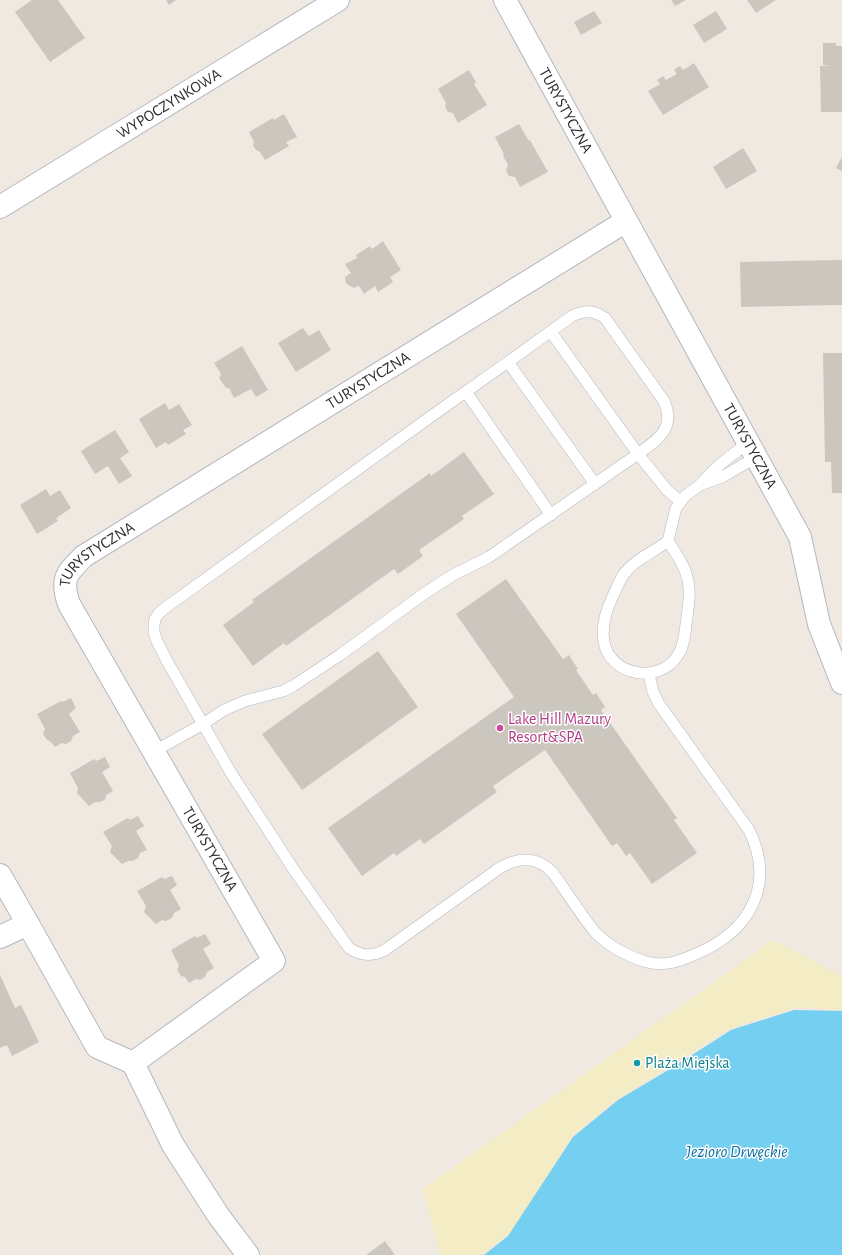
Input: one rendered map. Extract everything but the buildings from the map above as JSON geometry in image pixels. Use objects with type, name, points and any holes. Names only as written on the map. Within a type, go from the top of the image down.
[{"type":"street","name":"WYPOCZYNKOWA","points":[[0,207],[338,0]]},
{"type":"street","name":"TURYSTYCZNA","points":[[505,0],[800,537],[819,624],[842,683]]},
{"type":"street","name":"TURYSTYCZNA","points":[[133,1063],[274,961],[69,604],[64,585],[67,576],[72,568],[84,556],[626,221]]},
{"type":"street","points":[[0,875],[97,1047],[133,1063],[173,1145],[218,1215],[248,1255]]},
{"type":"street","points":[[0,937],[28,924]]},
{"type":"lane","points":[[154,752],[203,724],[224,710],[236,704],[283,691],[293,686],[340,655],[442,582],[489,557],[654,442],[666,428],[668,411],[664,401],[605,318],[598,313],[589,311],[580,312],[572,316],[401,437],[165,608],[155,619],[154,625],[157,641],[203,724],[231,773],[294,870],[349,948],[363,955],[379,953],[385,950],[501,867],[514,861],[530,860],[539,862],[546,866],[553,873],[596,932],[608,943],[630,955],[648,962],[671,964],[716,945],[737,928],[757,896],[760,882],[760,868],[756,848],[749,830],[659,704],[653,692],[650,674]]},
{"type":"lane","points":[[551,332],[638,454],[667,490],[680,501]]},
{"type":"lane","points":[[508,362],[595,484]]},
{"type":"lane","points":[[466,392],[551,515]]},
{"type":"lane","points":[[700,485],[709,473],[719,464],[752,450]]},
{"type":"lane","points":[[668,541],[682,564],[689,584],[689,600],[682,648],[674,662],[668,667],[657,672],[643,674],[629,671],[612,659],[605,646],[603,634],[603,626],[610,602],[619,582],[625,573],[638,561],[668,541],[676,508],[685,496],[700,485],[724,476],[752,450]]},
{"type":"sand","name":"Plaża Miejska","points":[[773,940],[842,976],[842,1010],[798,1007],[731,1028],[619,1098],[574,1134],[511,1232],[480,1255],[440,1255],[423,1189]]},
{"type":"water","name":"Jezioro Drwęckie","points":[[794,1010],[842,1011],[842,1255],[484,1255],[508,1236],[573,1137],[618,1100],[731,1030]]},
{"type":"place","name":"Lake Hill Mazury Resort&SPA","points":[[500,728]]},
{"type":"place","name":"Plaża Miejska","points":[[637,1063]]}]
